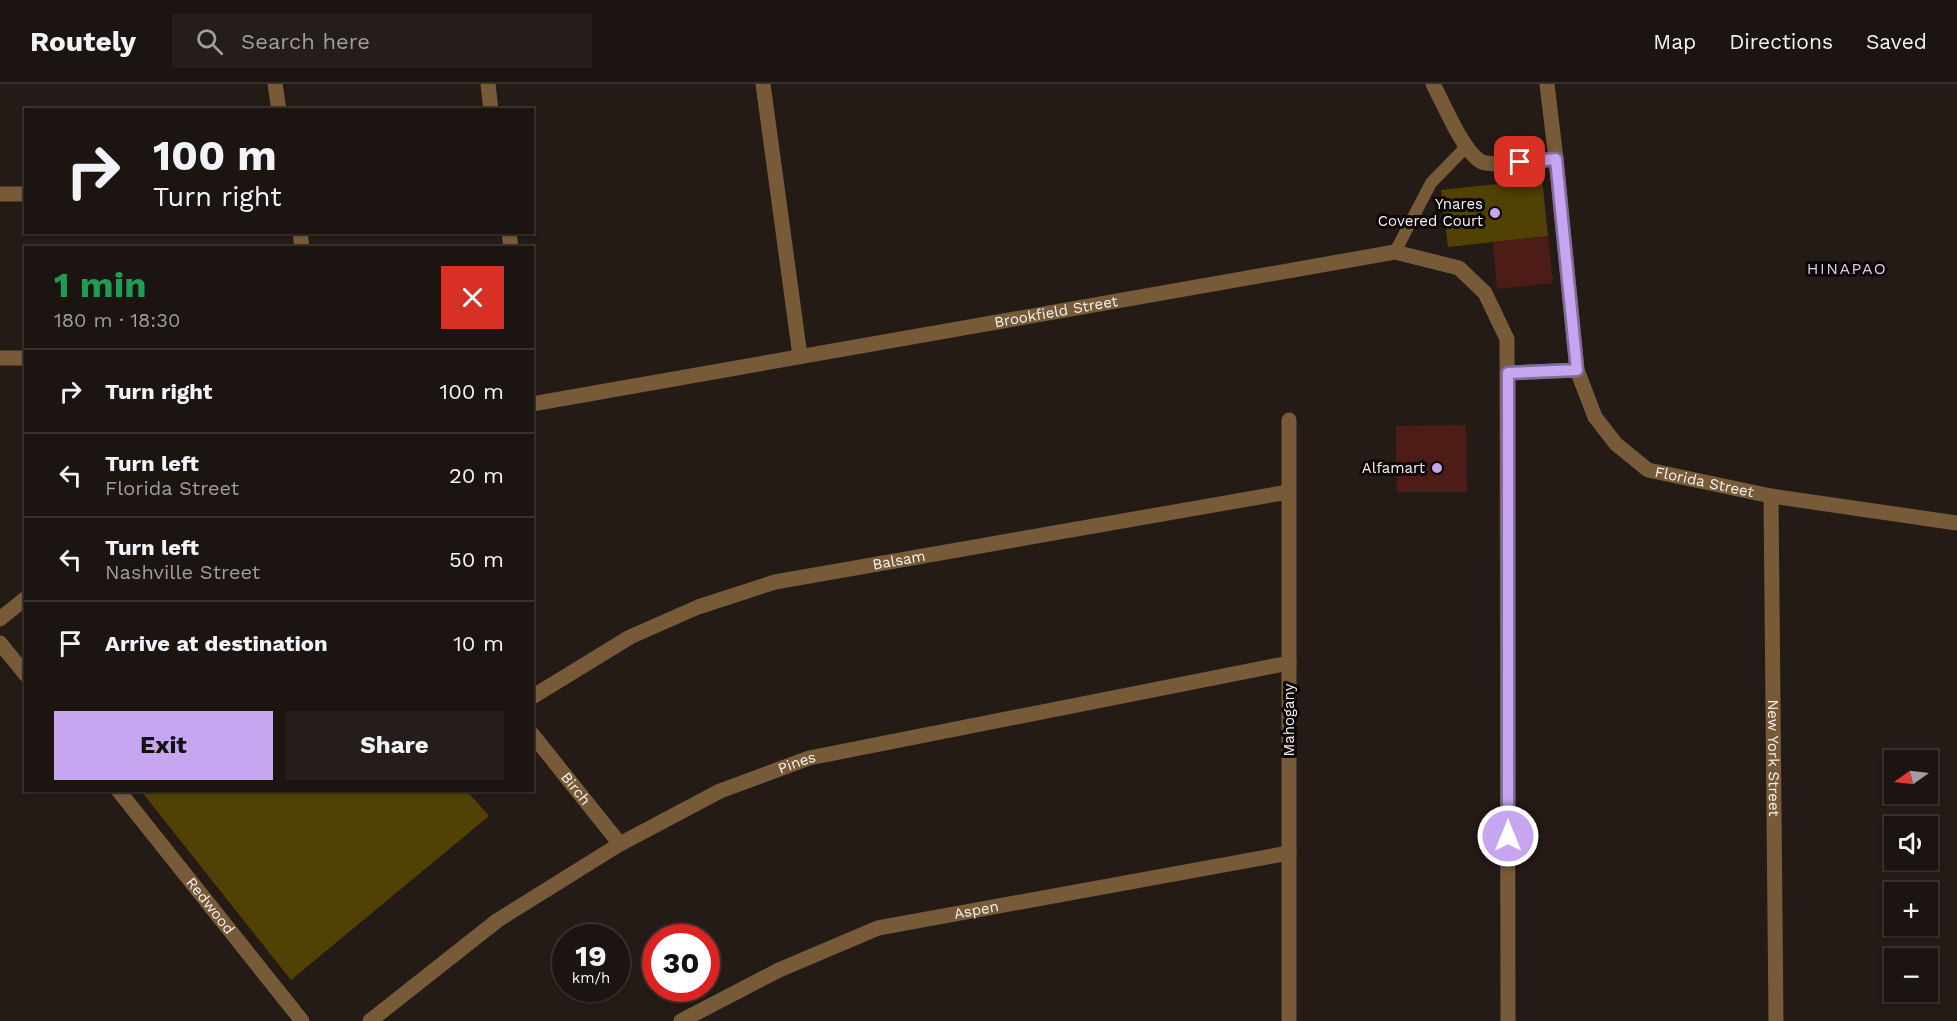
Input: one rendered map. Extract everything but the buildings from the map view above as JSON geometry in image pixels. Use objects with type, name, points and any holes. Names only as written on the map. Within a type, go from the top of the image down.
[{"type":"street","points":[[275,84],[279,108]]},
{"type":"street","points":[[488,84],[491,108]]},
{"type":"street","points":[[763,84],[800,356]]},
{"type":"street","points":[[1433,84],[1466,147],[1482,162],[1556,159]]},
{"type":"street","name":"Florida Street","points":[[1547,84],[1577,370],[1595,417],[1616,444],[1648,470],[1771,496],[1957,523]]},
{"type":"street","points":[[0,194],[24,194]]},
{"type":"street","name":"Brookfield Street","points":[[534,404],[1395,252],[1459,268],[1485,292],[1507,339],[1508,1021]]},
{"type":"street","points":[[0,358],[24,358]]},
{"type":"street","points":[[1508,373],[1577,370]]},
{"type":"street","name":"Mahogany","points":[[1289,420],[1289,1021]]},
{"type":"street","name":"Balsam","points":[[534,696],[630,637],[698,607],[775,582],[1288,492]]},
{"type":"street","name":"New York Street","points":[[1771,496],[1776,1021]]},
{"type":"street","points":[[0,619],[24,600]]},
{"type":"street","points":[[0,643],[24,673]]},
{"type":"street","name":"Pines","points":[[370,1021],[498,920],[620,844],[720,791],[809,758],[1289,663]]},
{"type":"street","name":"Birch","points":[[534,736],[620,844]]},
{"type":"street","name":"Redwood","points":[[120,792],[302,1021]]},
{"type":"street","name":"Aspen","points":[[681,1021],[779,970],[879,928],[1289,853]]},
{"type":"lane","points":[[1395,252],[1431,183],[1466,147]]},
{"type":"shaded area","name":"Ynares Covered Court","points":[[1542,179],[1548,236],[1448,247],[1441,190]]},
{"type":"shaded area","points":[[142,792],[468,792],[489,816],[291,980]]},
{"type":"place","name":"Ynares Covered Court","points":[[1495,213]]},
{"type":"place","name":"Alfamart","points":[[1437,468]]},
{"type":"district","name":"HINAPAO","points":[[1847,268]]},
{"type":"route","points":[[1508,836],[1508,373],[1577,370],[1556,159],[1520,162]]}]
